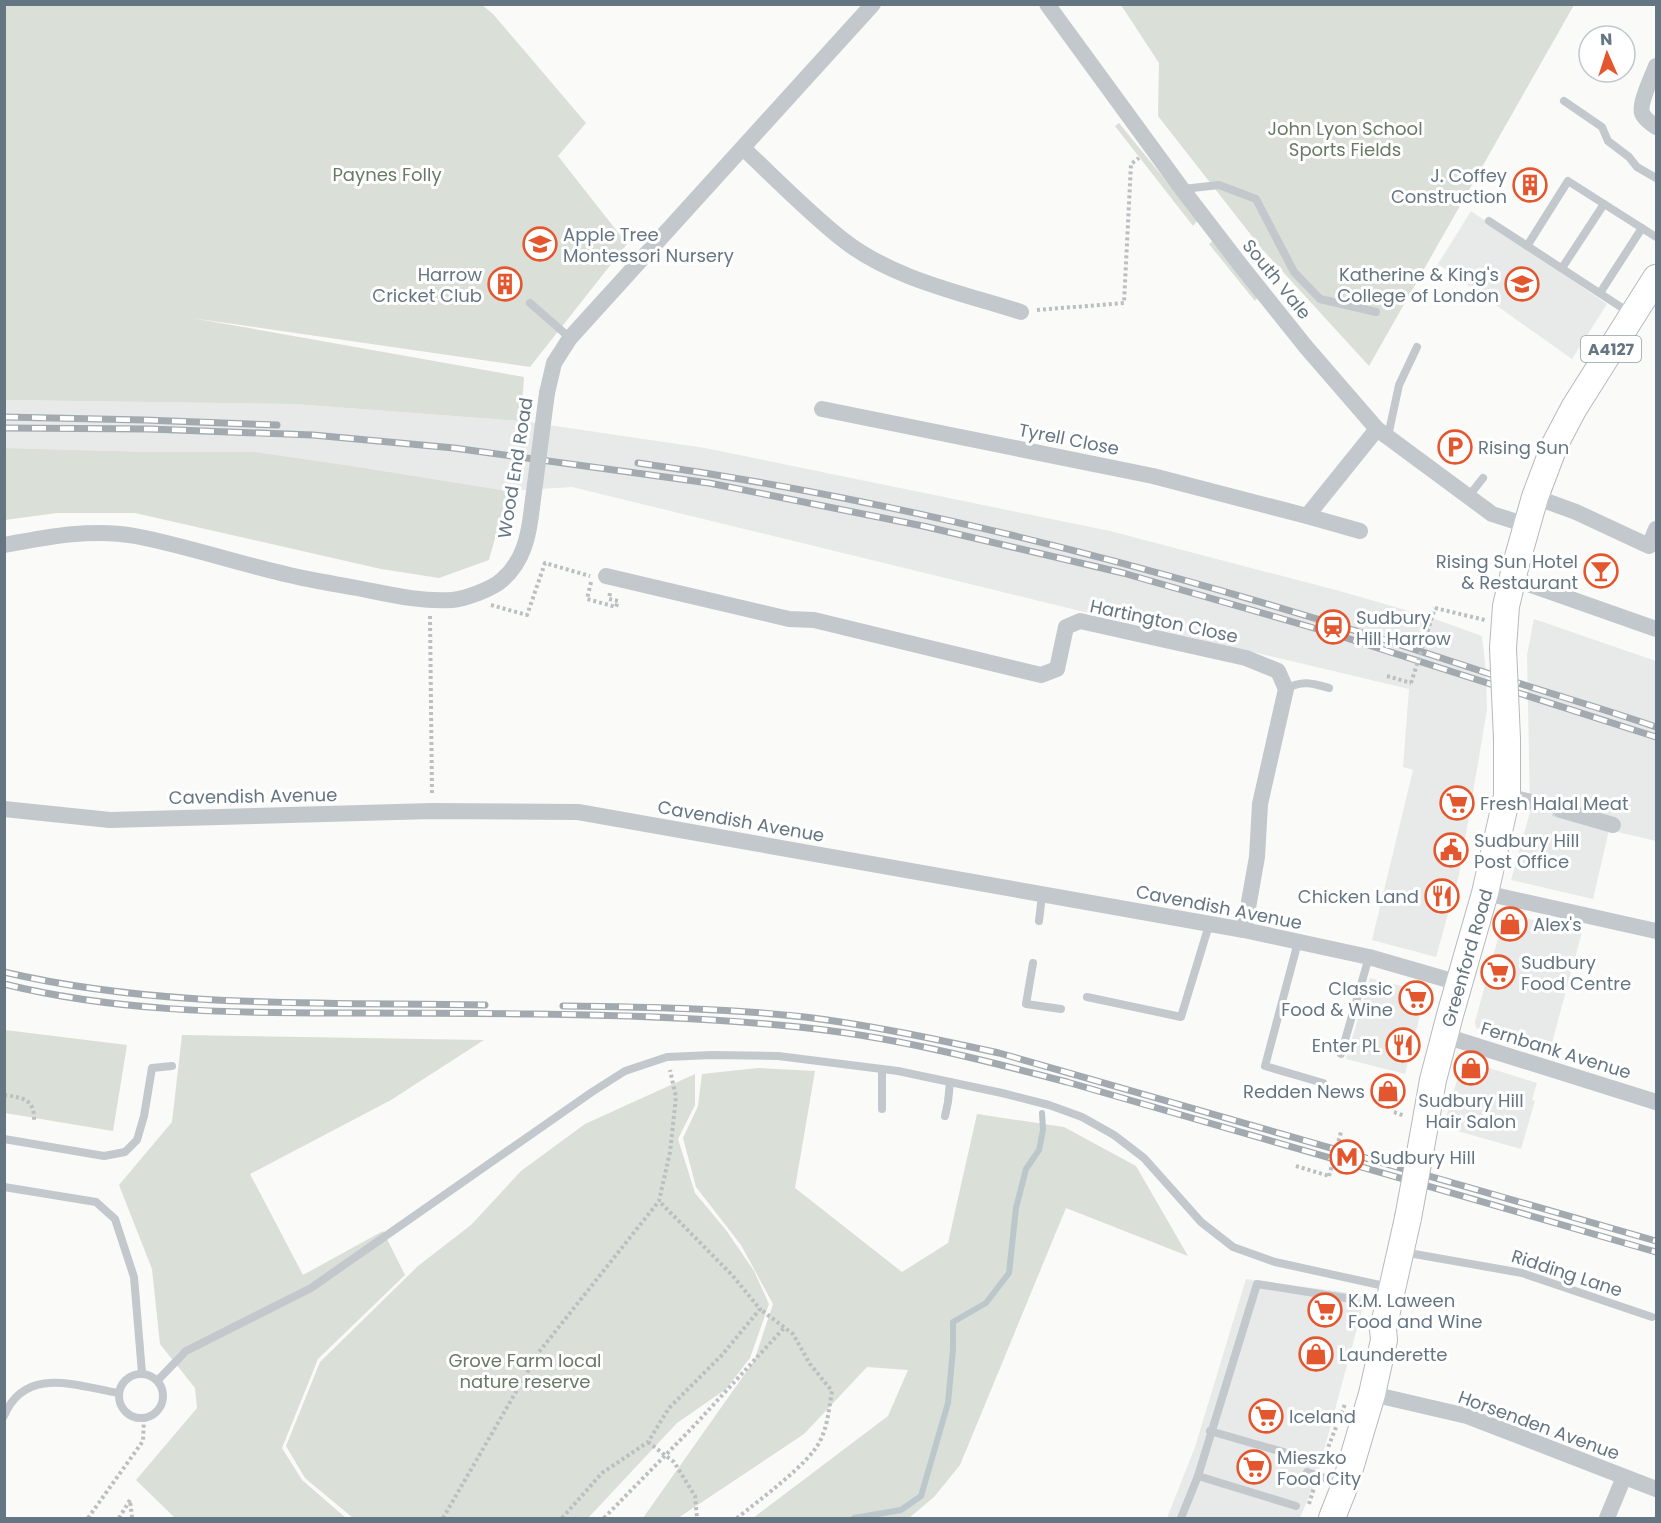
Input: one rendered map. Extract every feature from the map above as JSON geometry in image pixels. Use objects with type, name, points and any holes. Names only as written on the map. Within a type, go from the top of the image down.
[{"type":"main road","name":"Greenford Road","points":[[1332,1518],[1345,1485],[1372,1394],[1432,1088],[1445,1036],[1485,893],[1519,799],[1507,739],[1503,648],[1504,621],[1526,525],[1555,444],[1566,422],[1656,278]]},
{"type":"street","name":"Wood End Road","points":[[4,545],[51,536],[92,533],[134,536],[278,573],[430,600],[463,598],[501,582],[518,563],[528,536],[547,393],[554,363],[570,338],[744,149],[873,4]]},
{"type":"street","name":"South Vale","points":[[1047,4],[1182,189],[1306,347],[1382,432],[1492,514],[1526,525]]},
{"type":"street","points":[[1656,66],[1642,104],[1642,113],[1656,127]]},
{"type":"street","points":[[744,149],[843,240],[881,263],[917,278],[1021,312]]},
{"type":"street","name":"Tyrell Close","points":[[822,409],[1153,476],[1360,531]]},
{"type":"street","points":[[1307,516],[1382,432]]},
{"type":"street","points":[[1535,497],[1576,512],[1653,548],[1656,529]]},
{"type":"street","name":"Hartington Close","points":[[610,577],[789,619],[814,620],[1041,675],[1057,669],[1066,627],[1080,621],[1246,658],[1278,671],[1286,689]]},
{"type":"street","points":[[1514,579],[1656,629]]},
{"type":"street","points":[[1244,930],[1257,857],[1260,804],[1286,689]]},
{"type":"street","name":"Cavendish Avenue","points":[[4,810],[110,820],[432,811],[578,812],[1244,930],[1369,957],[1459,983]]},
{"type":"street","points":[[1561,810],[1613,825]]},
{"type":"street","points":[[1485,893],[1656,932]]},
{"type":"street","name":"Fernbank Avenue","points":[[1445,1036],[1656,1102]]},
{"type":"street","name":"Horsenden Avenue","points":[[1372,1394],[1467,1416],[1656,1489]]},
{"type":"street","points":[[1607,1518],[1624,1477]]},
{"type":"lane","points":[[1564,101],[1602,127],[1608,141],[1629,157],[1637,167],[1656,178]]},
{"type":"lane","points":[[1527,246],[1568,181],[1656,237]]},
{"type":"lane","points":[[1182,189],[1219,185],[1256,199],[1294,272],[1320,298],[1376,312]]},
{"type":"lane","points":[[1562,268],[1604,204]]},
{"type":"lane","points":[[1489,221],[1633,315]]},
{"type":"lane","points":[[1600,293],[1642,228]]},
{"type":"lane","points":[[530,303],[570,338]]},
{"type":"lane","points":[[1382,432],[1399,385],[1417,347]]},
{"type":"lane","points":[[1468,497],[1483,478]]},
{"type":"lane","points":[[1286,689],[1296,683],[1307,682],[1329,688]]},
{"type":"lane","points":[[1039,921],[1042,895]]},
{"type":"lane","points":[[1087,997],[1181,1017],[1209,925]]},
{"type":"lane","points":[[1298,942],[1265,1066],[1323,1083]]},
{"type":"lane","points":[[1341,1054],[1369,957]]},
{"type":"lane","points":[[1033,963],[1026,1004],[1062,1009]]},
{"type":"lane","points":[[158,1380],[186,1351],[310,1288],[625,1071],[667,1057],[778,1056],[882,1069],[1049,1105],[1082,1117],[1114,1135],[1144,1158],[1201,1222],[1233,1247],[1275,1262],[1392,1288]]},
{"type":"lane","points":[[4,1139],[104,1156],[125,1152],[137,1140],[144,1116],[152,1068],[172,1066]]},
{"type":"lane","points":[[882,1069],[882,1109]]},
{"type":"lane","points":[[945,1116],[950,1082]]},
{"type":"lane","points":[[4,1187],[96,1202],[115,1219],[135,1277],[142,1373]]},
{"type":"lane","name":"Ridding Lane","points":[[1400,1251],[1522,1273],[1652,1317]]},
{"type":"lane","points":[[1182,1518],[1198,1476],[1257,1284],[1352,1299]]},
{"type":"lane","points":[[142,1373],[158,1380],[164,1394],[159,1409],[144,1418],[129,1415],[120,1403],[119,1393],[126,1379],[142,1373]]},
{"type":"lane","points":[[4,1416],[18,1393],[35,1384],[57,1382],[119,1393]]},
{"type":"lane","points":[[1210,1431],[1311,1460]]},
{"type":"lane","points":[[1307,1472],[1345,1485]]},
{"type":"lane","points":[[1198,1476],[1296,1506]]},
{"type":"path","points":[[1021,312],[1124,303],[1131,165],[1151,148]]},
{"type":"path","points":[[496,608],[527,615],[545,564],[592,576],[587,599],[616,607],[618,601],[609,599],[610,577]]},
{"type":"path","points":[[430,600],[432,811]]},
{"type":"path","points":[[1387,676],[1411,683],[1435,608],[1474,619],[1504,621]]},
{"type":"path","points":[[1404,620],[1429,627]]},
{"type":"path","points":[[442,1518],[539,1352],[659,1201],[670,1152],[675,1097],[667,1057]]},
{"type":"path","points":[[4,1095],[16,1096],[30,1102],[34,1108],[34,1123]]},
{"type":"path","points":[[1394,1112],[1405,1116]]},
{"type":"path","points":[[1296,1166],[1329,1176],[1341,1132]]},
{"type":"path","points":[[659,1201],[732,1275],[760,1309],[793,1334],[810,1364],[832,1390],[827,1424],[819,1443],[804,1462],[737,1518]]},
{"type":"path","points":[[562,1518],[602,1473],[648,1442],[669,1408],[722,1355],[760,1309]]},
{"type":"path","points":[[604,1518],[666,1456],[784,1328]]},
{"type":"path","points":[[88,1518],[142,1441],[144,1418]]},
{"type":"path","points":[[648,1442],[674,1462],[695,1496],[697,1518]]},
{"type":"path","points":[[119,1518],[130,1500],[132,1518]]},
{"type":"shaded area","name":"Katherine & King's College of London","points":[[1471,211],[1607,304],[1572,359],[1438,264]]},
{"type":"shaded area","points":[[5,400],[294,404],[521,421],[705,448],[1110,531],[1347,593],[1429,617],[1482,636],[1487,710],[1459,875],[1436,957],[1372,940],[1413,770],[1403,767],[1409,689],[572,487],[508,491],[256,452],[5,448]]},
{"type":"shaded area","points":[[1534,619],[1656,661],[1656,841],[1609,830],[1593,899],[1511,880],[1530,812],[1527,655]]},
{"type":"shaded area","points":[[1505,913],[1582,932],[1550,1050],[1476,1028],[1475,1022]]},
{"type":"shaded area","points":[[1370,978],[1426,992],[1405,1074],[1346,1059]]},
{"type":"shaded area","points":[[1463,1060],[1537,1083],[1532,1100],[1535,1101],[1521,1149],[1443,1127]]},
{"type":"shaded area","points":[[1246,1279],[1366,1295],[1316,1480],[1300,1518],[1167,1518],[1195,1447]]},
{"type":"green space","name":"Paynes Folly","points":[[4,5],[482,5],[493,14],[586,123],[558,156],[627,244],[530,367],[192,318],[524,377],[521,421],[294,404],[5,400]]},
{"type":"green space","name":"John Lyon School Sports Fields","points":[[1121,5],[1574,5],[1369,366],[1262,249],[1158,116],[1159,63]]},
{"type":"green space","points":[[1119,123],[1198,220],[1193,226],[1115,126]]},
{"type":"green space","points":[[1213,241],[1258,297],[1255,301],[1209,244]]},
{"type":"green space","points":[[5,448],[256,452],[508,491],[489,560],[439,578],[381,569],[135,513],[57,513],[5,520]]},
{"type":"green space","points":[[5,1030],[127,1045],[113,1131],[5,1113]]},
{"type":"green space","points":[[182,1035],[484,1040],[391,1100],[250,1174],[303,1275],[383,1231],[405,1275],[318,1359],[282,1448],[302,1480],[346,1518],[175,1518],[136,1480],[197,1408],[195,1388],[160,1344],[152,1269],[119,1185],[172,1122]]},
{"type":"green space","points":[[758,1068],[815,1071],[795,1188],[902,1272],[948,1243],[977,1114],[1064,1127],[1136,1166],[1188,1256],[1066,1208],[960,1465],[934,1497],[909,1518],[753,1518],[888,1416],[908,1370],[867,1367],[804,1434],[678,1518],[643,1518],[754,1361],[773,1304],[741,1245],[696,1187],[683,1138],[698,1106],[702,1074]]},
{"type":"green space","name":"Grove Farm local nature reserve","points":[[695,1074],[695,1105],[678,1139],[695,1193],[726,1230],[754,1271],[769,1304],[750,1358],[726,1389],[677,1423],[588,1518],[353,1518],[305,1478],[286,1446],[320,1362],[418,1266],[471,1225],[521,1171],[585,1124]]},
{"type":"waterway","points":[[854,1518],[901,1510],[921,1496],[948,1403],[953,1322],[986,1303],[1009,1273],[1016,1208],[1026,1169],[1039,1150],[1043,1130],[1042,1113]]},
{"type":"tunnel","points":[[1531,802],[1561,810]]},
{"type":"railway","points":[[4,417],[277,425]]},
{"type":"railway","points":[[4,428],[149,429],[313,435],[454,448],[709,483],[923,526],[1123,573],[1331,633],[1656,737]]},
{"type":"railway","points":[[638,463],[855,500],[1069,549],[1281,608],[1656,727]]},
{"type":"railway","points":[[4,972],[63,984],[183,998],[304,1003],[485,1005]]},
{"type":"railway","points":[[4,984],[86,1000],[169,1009],[634,1016],[766,1024],[867,1036],[968,1057],[1067,1082],[1656,1252]]},
{"type":"railway","points":[[563,1006],[715,1010],[805,1017],[878,1028],[999,1053],[1656,1241]]},
{"type":"place","name":"J. Coffey Construction","points":[[1530,185]]},
{"type":"place","name":"Apple Tree Montessori Nursery","points":[[540,244]]},
{"type":"place","name":"Harrow Cricket Club","points":[[505,284]]},
{"type":"place","name":"Katherine & King's College of London","points":[[1522,284]]},
{"type":"place","name":"Rising Sun","points":[[1455,447]]},
{"type":"place","name":"Rising Sun Hotel & Restaurant","points":[[1601,571]]},
{"type":"place","name":"Sudbury Hill Harrow","points":[[1333,627]]},
{"type":"place","name":"Fresh Halal Meat","points":[[1457,803]]},
{"type":"place","name":"Sudbury Hill Post Office","points":[[1451,850]]},
{"type":"place","name":"Chicken Land","points":[[1442,896]]},
{"type":"place","name":"Alex's","points":[[1510,924]]},
{"type":"place","name":"Sudbury Food Centre","points":[[1498,972]]},
{"type":"place","name":"Classic Food & Wine","points":[[1416,998]]},
{"type":"place","name":"Enter PL","points":[[1403,1045]]},
{"type":"place","name":"Sudbury Hill Hair Salon","points":[[1471,1068]]},
{"type":"place","name":"Redden News","points":[[1388,1091]]},
{"type":"place","name":"Sudbury Hill","points":[[1347,1157]]},
{"type":"place","name":"K.M. Laween Food and Wine","points":[[1325,1310]]},
{"type":"place","name":"Launderette","points":[[1316,1354]]},
{"type":"place","name":"Iceland","points":[[1266,1416]]},
{"type":"place","name":"Mieszko Food City","points":[[1254,1467]]}]
